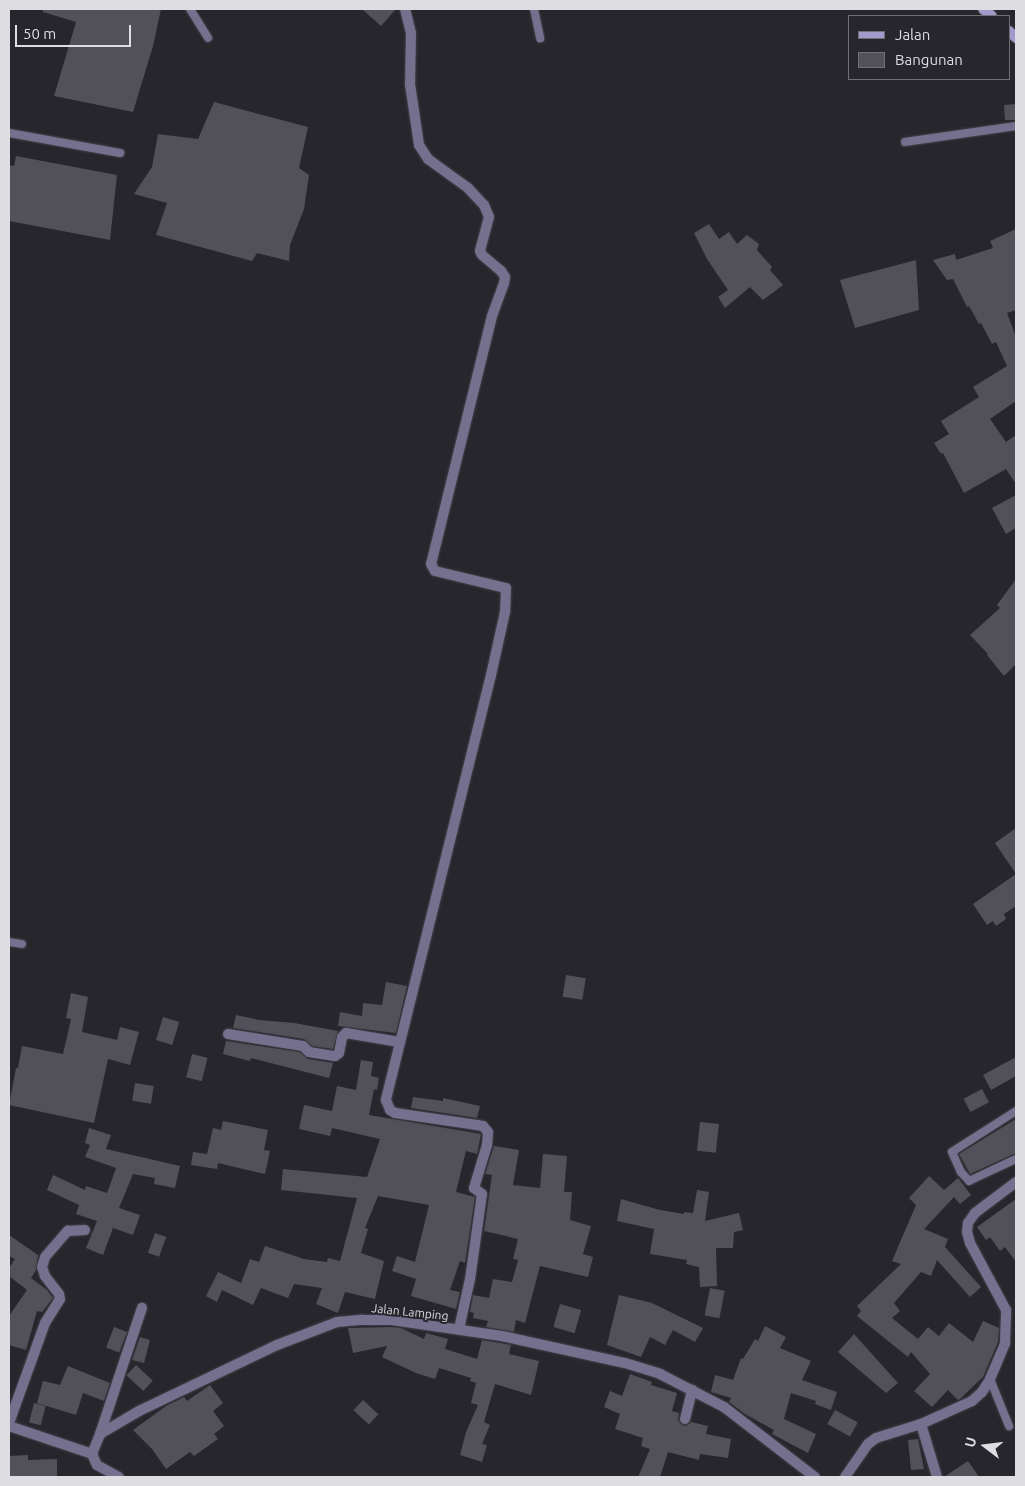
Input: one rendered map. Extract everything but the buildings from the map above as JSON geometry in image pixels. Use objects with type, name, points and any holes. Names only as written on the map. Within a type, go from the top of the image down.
[{"type":"street","points":[[405,9],[411,33],[410,84],[419,145],[428,160],[468,188],[484,205],[489,217],[480,250],[482,255],[502,271],[505,277],[492,316],[431,566],[435,571],[503,586],[506,591],[491,675],[386,1100],[390,1110],[395,1113],[483,1126],[488,1132],[487,1145],[474,1188],[482,1194],[470,1279],[459,1329]]},
{"type":"street","points":[[228,1034],[299,1046],[309,1052],[335,1056],[339,1053],[342,1037],[346,1033],[399,1042]]},
{"type":"street","points":[[845,1477],[868,1444],[876,1438],[921,1424],[972,1401],[982,1392],[990,1379],[1006,1344],[1006,1310],[970,1243],[967,1232],[968,1223],[975,1213],[1016,1182]]},
{"type":"street","points":[[85,1230],[68,1231],[45,1257],[42,1267],[45,1276],[59,1294],[60,1299],[45,1322],[9,1425],[92,1454],[97,1464],[119,1477]]},
{"type":"street","points":[[92,1454],[142,1308]]},
{"type":"street","name":"Jalan Lamping","points":[[100,1434],[140,1411],[277,1345],[337,1322],[392,1320],[522,1340],[626,1364],[660,1374],[724,1407],[815,1477]]},
{"type":"street","points":[[685,1419],[692,1390]]},
{"type":"street","points":[[921,1424],[937,1477]]},
{"type":"lane","points":[[190,9],[208,38]]},
{"type":"lane","points":[[534,9],[540,38]]},
{"type":"lane","points":[[905,142],[1016,126]]},
{"type":"lane","points":[[9,133],[120,153]]},
{"type":"lane","points":[[9,942],[22,944]]},
{"type":"lane","points":[[1016,1111],[952,1152],[961,1172],[969,1181],[1016,1159]]},
{"type":"lane","points":[[990,1379],[1009,1426]]}]
